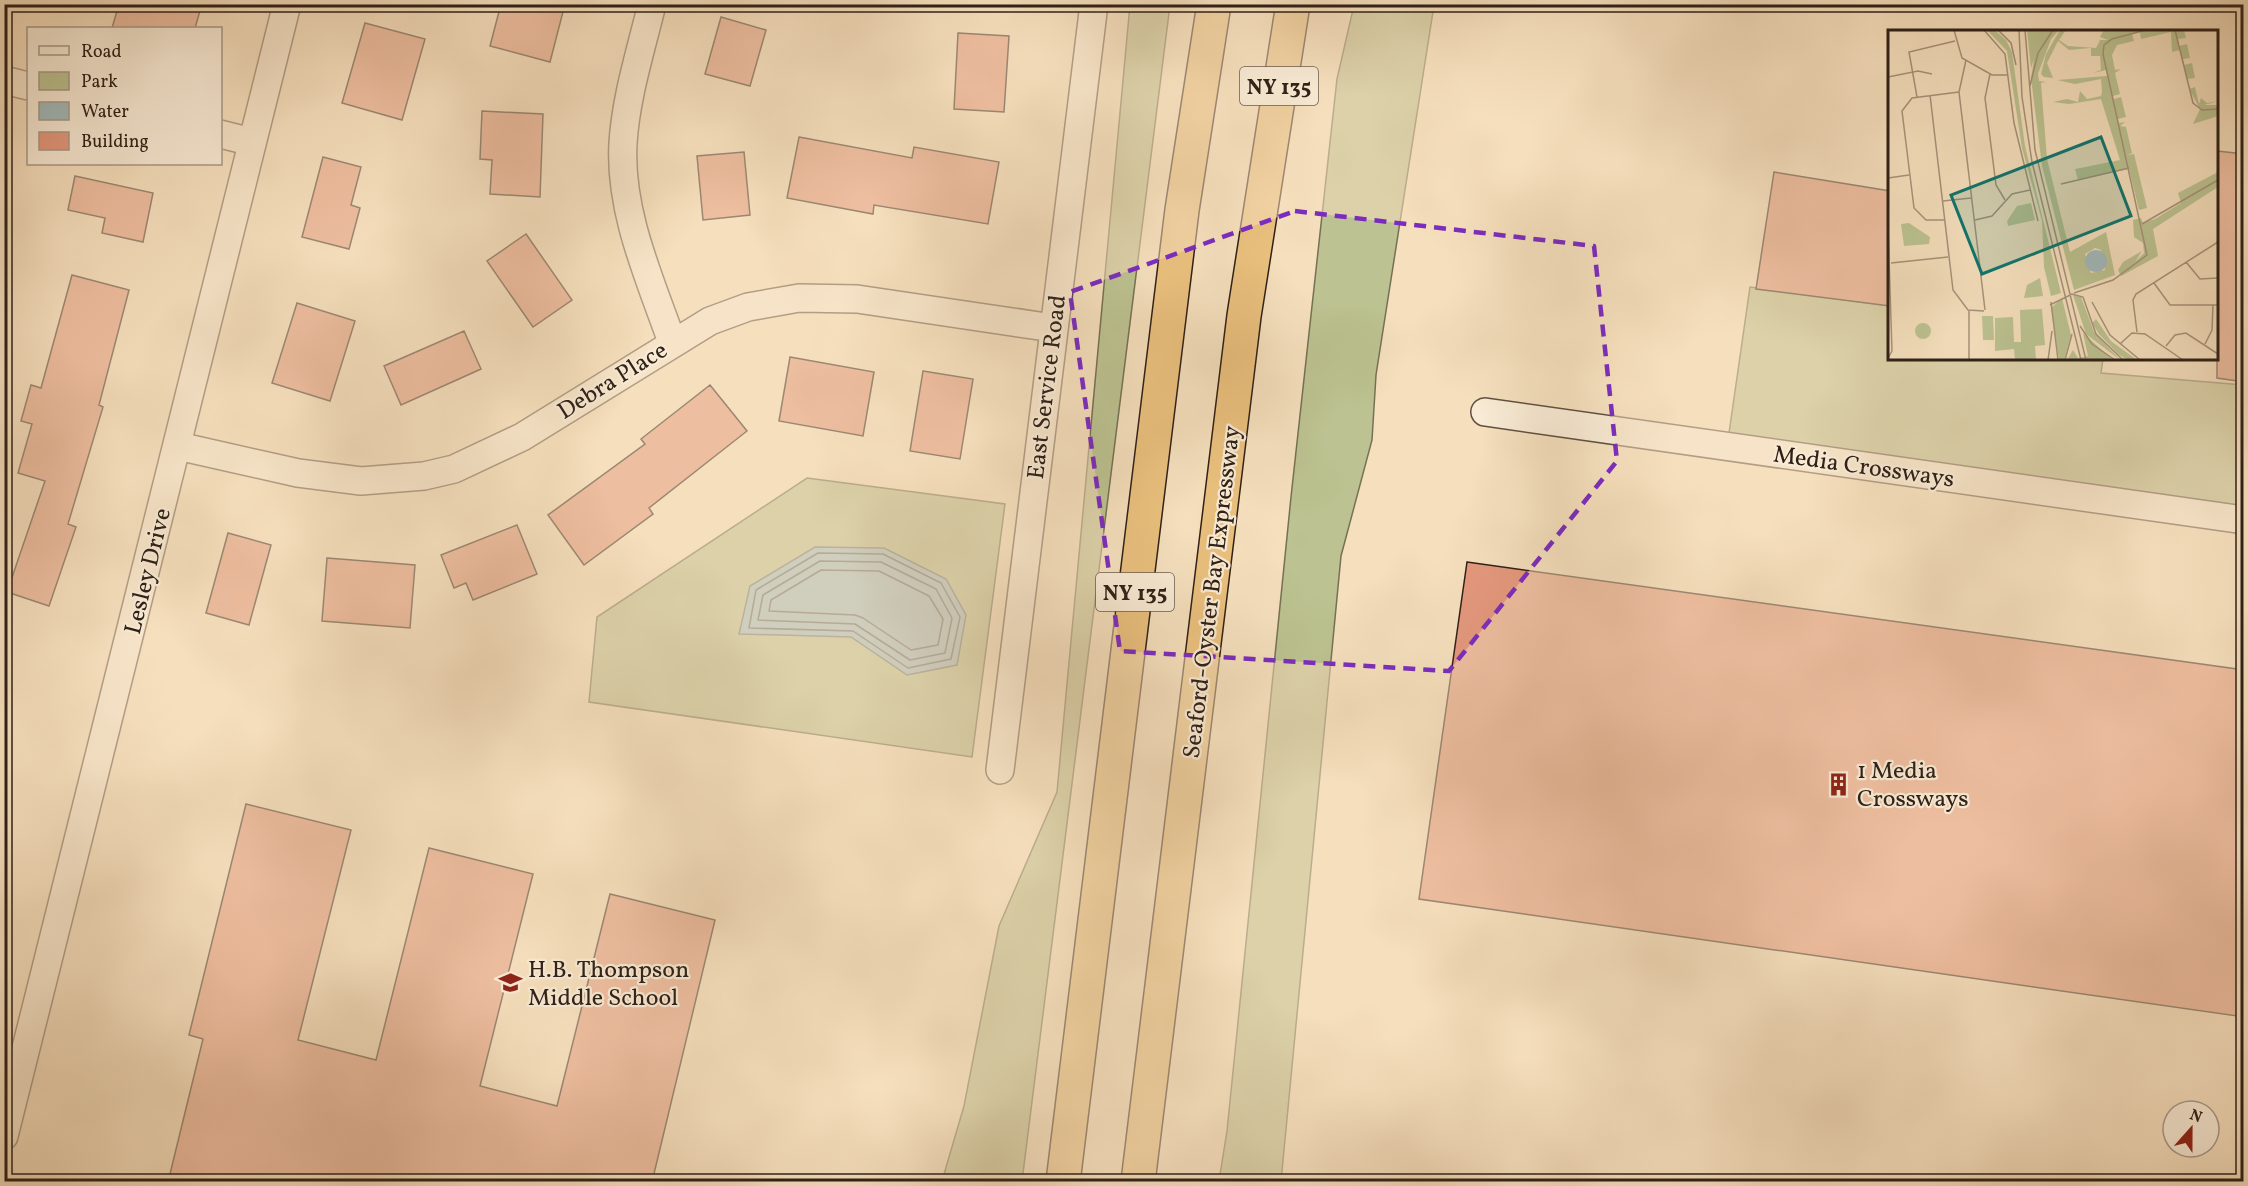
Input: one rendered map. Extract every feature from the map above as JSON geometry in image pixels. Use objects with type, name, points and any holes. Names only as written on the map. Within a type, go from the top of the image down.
[{"type":"highway","name":"NY 135","points":[[1063,1182],[1182,210],[1214,4]]},
{"type":"highway","name":"Seaford-Oyster Bay Expressway","points":[[1138,1182],[1244,316],[1293,4]]},
{"type":"street","name":"Lesley Drive","points":[[4,1136],[287,4]]},
{"type":"street","points":[[652,4],[628,99],[622,145],[626,195],[637,241],[672,342]]},
{"type":"street","name":"East Service Road","points":[[1000,770],[1094,4]]},
{"type":"street","points":[[4,80],[27,86]]},
{"type":"street","points":[[222,134],[252,142]]},
{"type":"street","name":"Debra Place","points":[[178,446],[298,473],[361,481],[424,476],[454,469],[522,437],[672,342],[710,321],[748,307],[799,298],[857,299],[1053,328]]},
{"type":"street","name":"Media Crossways","points":[[1485,412],[2244,520]]},
{"type":"highlighted area","points":[[1295,211],[1594,246],[1617,461],[1449,671],[1120,651],[1070,292]]},
{"type":"green space","points":[[1130,5],[1170,5],[1022,1181],[942,1181],[964,1106],[999,926],[1057,792]]},
{"type":"green space","points":[[1354,5],[1434,5],[1376,375],[1372,440],[1341,556],[1281,1181],[1219,1181],[1227,1131],[1291,497],[1337,79]]},
{"type":"green space","points":[[1750,287],[1888,306],[1888,360],[2103,360],[2101,373],[2243,385],[2243,516],[1728,440]]},
{"type":"green space","points":[[807,478],[1005,504],[972,757],[589,702],[597,617]]},
{"type":"water","points":[[815,547],[884,548],[946,579],[966,615],[957,665],[907,675],[851,637],[739,634],[750,586]]},
{"type":"building","points":[[119,4],[202,4],[195,27],[112,27]]},
{"type":"building","points":[[501,4],[565,4],[550,62],[490,46]]},
{"type":"building","points":[[721,17],[766,30],[750,86],[705,74]]},
{"type":"building","points":[[365,23],[425,39],[402,120],[342,103]]},
{"type":"building","points":[[958,33],[1009,36],[1004,112],[954,109]]},
{"type":"building","points":[[482,111],[543,114],[540,197],[490,194],[492,160],[480,159]]},
{"type":"building","points":[[799,137],[912,158],[914,147],[999,162],[988,224],[874,205],[873,214],[787,198]]},
{"type":"building","points":[[2218,151],[2244,154],[2244,382],[2217,378]]},
{"type":"building","points":[[744,152],[750,215],[703,220],[697,156]]},
{"type":"building","points":[[323,157],[361,167],[351,205],[360,208],[349,249],[302,237]]},
{"type":"building","points":[[1774,172],[1888,191],[1888,306],[1756,289]]},
{"type":"building","points":[[75,176],[153,193],[143,242],[102,233],[105,218],[68,210]]},
{"type":"building","points":[[526,234],[572,300],[533,327],[487,261]]},
{"type":"building","points":[[72,275],[129,290],[99,405],[103,407],[68,524],[76,527],[49,606],[7,592],[45,481],[18,473],[32,424],[21,421],[31,385],[41,388]]},
{"type":"building","points":[[297,303],[355,321],[330,401],[272,383]]},
{"type":"building","points":[[464,331],[481,369],[401,405],[384,366]]},
{"type":"building","points":[[790,357],[874,372],[863,436],[779,421]]},
{"type":"building","points":[[923,371],[973,379],[960,459],[910,451]]},
{"type":"building","points":[[710,385],[747,431],[649,508],[653,514],[584,565],[548,515],[645,444],[641,439]]},
{"type":"building","points":[[517,525],[537,574],[473,600],[466,583],[454,588],[441,555]]},
{"type":"building","points":[[228,533],[271,545],[249,625],[206,613]]},
{"type":"building","points":[[327,558],[415,565],[410,628],[322,621]]},
{"type":"building","name":"1 Media Crossways","points":[[1467,562],[2244,670],[2244,1017],[1419,899]]},
{"type":"building","points":[[246,804],[351,830],[298,1040],[376,1060],[429,848],[533,874],[480,1086],[557,1106],[610,894],[715,920],[652,1182],[168,1182],[203,1039],[189,1035]]},
{"type":"place","name":"1 Media Crossways","points":[[1839,784]]},
{"type":"place","name":"H.B. Thompson Middle School","points":[[510,983]]}]
